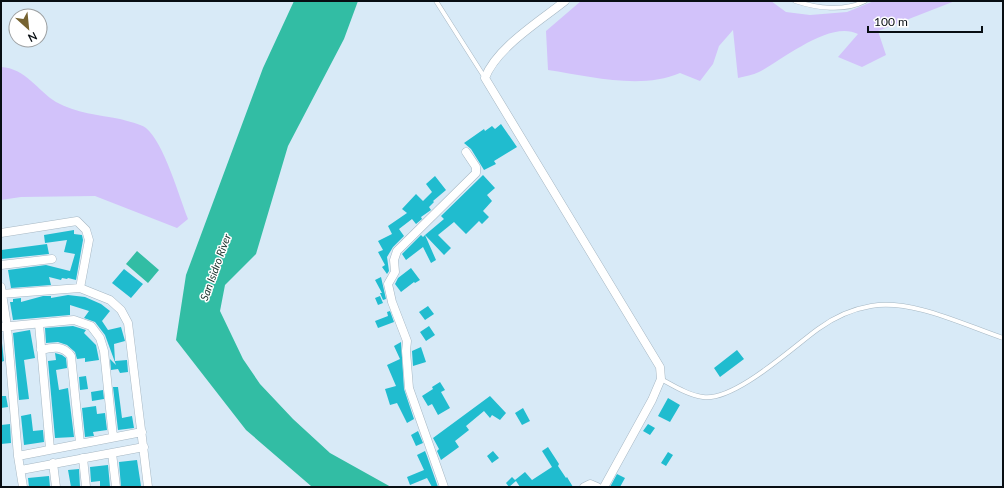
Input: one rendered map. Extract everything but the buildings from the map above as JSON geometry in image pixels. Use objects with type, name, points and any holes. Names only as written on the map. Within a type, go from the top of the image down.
[{"type":"street","points":[[565,1],[505,49],[489,69],[485,78],[660,367],[661,379],[630,441],[604,487]]},
{"type":"street","points":[[444,487],[409,388],[406,351],[407,341],[392,302],[388,284],[394,272],[394,260],[397,251],[476,172],[476,167],[466,152]]},
{"type":"street","points":[[1,233],[77,221],[86,230],[89,240],[80,288]]},
{"type":"street","points":[[1,265],[52,259]]},
{"type":"street","points":[[23,487],[18,456],[4,327],[2,292],[80,288],[110,300],[121,310],[128,323],[148,487]]},
{"type":"street","points":[[4,327],[74,320],[91,326],[100,338],[104,351],[113,437]]},
{"type":"street","points":[[39,324],[50,449]]},
{"type":"street","points":[[41,350],[56,346],[67,350],[71,356],[80,443]]},
{"type":"street","points":[[18,456],[142,432]]},
{"type":"street","points":[[21,470],[144,447]]},
{"type":"street","points":[[112,453],[116,487]]},
{"type":"street","points":[[84,458],[86,487]]},
{"type":"street","points":[[53,463],[56,487]]},
{"type":"street","points":[[584,487],[590,484],[597,487]]},
{"type":"lane","points":[[436,1],[485,78]]},
{"type":"lane","points":[[795,1],[807,5],[837,8],[865,1]]},
{"type":"lane","points":[[661,379],[694,395],[704,398],[715,397],[737,388],[754,377],[820,328],[847,313],[870,306],[888,305],[912,308],[1003,338]]},
{"type":"shaded area","points":[[581,1],[771,1],[786,12],[810,15],[847,12],[874,1],[955,1],[878,31],[886,55],[862,67],[838,57],[858,34],[847,31],[834,32],[821,36],[807,43],[759,72],[738,78],[733,30],[719,46],[713,64],[700,81],[680,73],[649,81],[632,81],[598,78],[548,70],[546,31]]},
{"type":"shaded area","points":[[1,67],[10,68],[17,71],[56,102],[71,109],[120,119],[146,128],[153,135],[165,157],[188,219],[177,228],[95,196],[21,197],[1,200]]},
{"type":"water","name":"San Isidro River","points":[[294,1],[358,1],[344,39],[288,146],[256,254],[225,285],[220,311],[243,359],[260,384],[293,419],[330,453],[391,487],[311,486],[246,430],[176,340],[186,275],[263,68]]},
{"type":"water","points":[[137,251],[159,270],[148,283],[126,264]]}]
